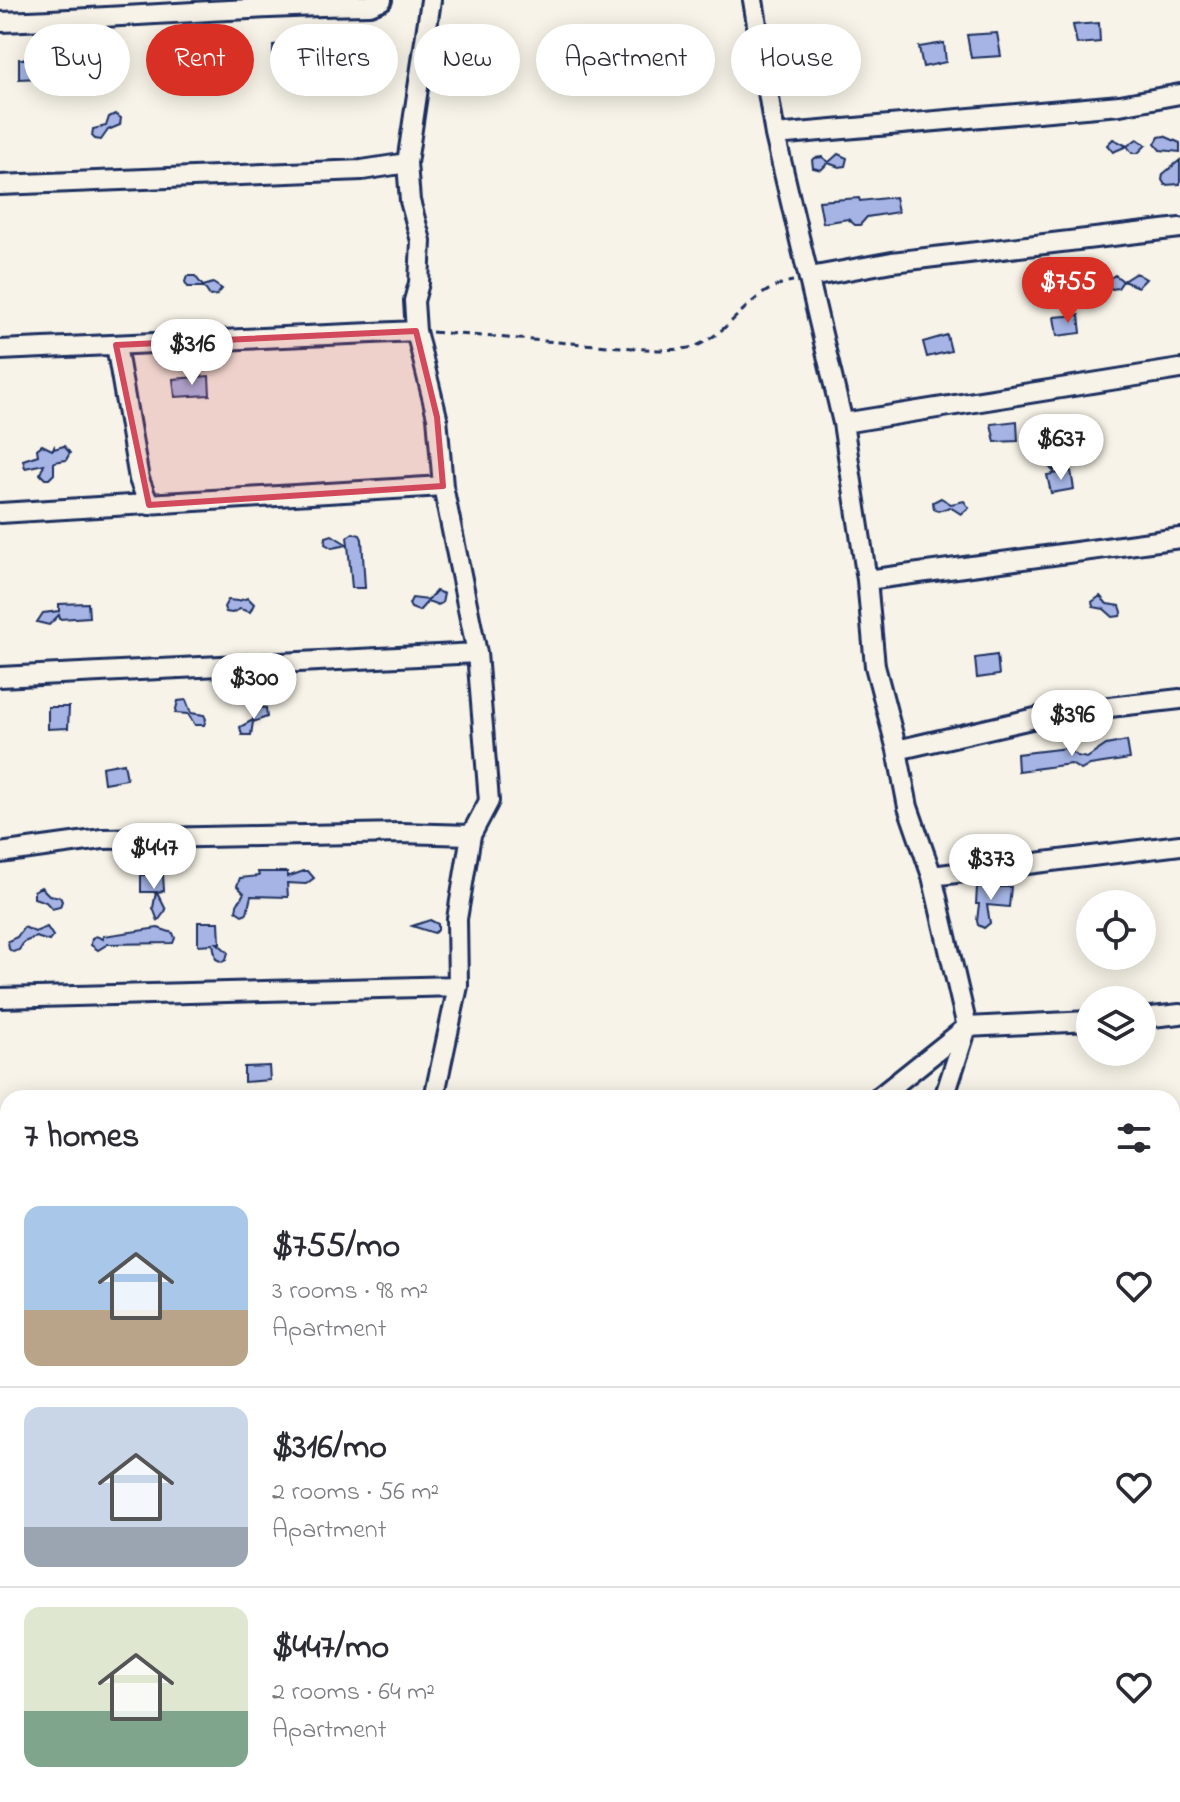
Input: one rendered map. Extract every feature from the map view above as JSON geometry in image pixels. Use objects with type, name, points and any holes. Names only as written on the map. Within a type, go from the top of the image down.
[{"type":"street","points":[[431,0],[407,163],[410,201],[421,241],[419,283],[414,301],[416,331],[437,417],[443,486],[477,653],[489,801],[471,835],[457,919],[458,986],[436,1090]]},
{"type":"street","points":[[753,0],[775,135],[843,423],[867,580],[875,666],[908,807],[932,876],[967,1027],[947,1090]]},
{"type":"street","points":[[0,22],[373,2]]},
{"type":"street","points":[[775,135],[1120,105],[1180,94]]},
{"type":"street","points":[[0,185],[362,170],[407,163]]},
{"type":"street","points":[[810,277],[892,262],[1180,228]]},
{"type":"street","points":[[0,350],[416,331]]},
{"type":"street","points":[[116,345],[139,479],[149,505]]},
{"type":"street","points":[[843,423],[1180,369]]},
{"type":"street","points":[[0,513],[443,486]]},
{"type":"street","points":[[867,580],[1180,538]]},
{"type":"street","points":[[0,677],[477,653]]},
{"type":"street","points":[[897,750],[1057,713],[1180,699]]},
{"type":"street","points":[[0,853],[102,839],[401,833],[471,835]]},
{"type":"street","points":[[932,876],[1180,845]]},
{"type":"street","points":[[0,998],[458,986]]},
{"type":"street","points":[[1156,1017],[1180,1014]]},
{"type":"street","points":[[888,1090],[967,1027],[1076,1022]]},
{"type":"path","points":[[416,331],[658,350],[694,346],[724,329],[762,291],[780,283],[810,277]]},
{"type":"highlighted area","points":[[416,331],[437,417],[443,486],[149,505],[116,345]]},
{"type":"building","points":[[1099,23],[1100,42],[1077,44],[1073,25]]},
{"type":"building","points":[[997,33],[1001,56],[971,58],[967,35]]},
{"type":"building","points":[[944,43],[946,62],[923,67],[919,47]]},
{"type":"building","points":[[19,59],[24,59],[24,79],[19,79]]},
{"type":"building","points":[[115,114],[121,118],[120,125],[108,130],[101,140],[95,139],[93,129],[106,126],[109,117]]},
{"type":"building","points":[[1159,137],[1180,143],[1180,152],[1160,150],[1155,144]]},
{"type":"building","points":[[1113,139],[1127,146],[1113,152],[1107,145]]},
{"type":"building","points":[[1137,139],[1146,145],[1138,153],[1132,153],[1127,146]]},
{"type":"building","points":[[838,154],[847,158],[845,166],[828,163],[821,170],[813,168],[812,160],[815,158],[822,157],[829,162]]},
{"type":"building","points":[[1180,160],[1180,184],[1165,185],[1163,174]]},
{"type":"building","points":[[895,197],[898,212],[867,217],[860,225],[848,219],[823,223],[819,201]]},
{"type":"building","points":[[1136,273],[1146,279],[1138,287],[1123,281]]},
{"type":"building","points":[[1115,275],[1123,281],[1118,288],[1112,289],[1104,282]]},
{"type":"building","points":[[187,276],[195,276],[203,286],[213,283],[222,289],[217,295],[210,296],[204,287],[188,287],[185,282]]},
{"type":"building","points":[[1079,315],[1081,333],[1057,336],[1054,317]]},
{"type":"building","points":[[947,335],[951,351],[927,357],[923,342]]},
{"type":"building","points":[[209,376],[210,395],[175,397],[173,379]]},
{"type":"building","points":[[1017,421],[1018,441],[995,442],[991,424]]},
{"type":"building","points":[[42,445],[52,450],[64,446],[70,453],[66,460],[54,462],[54,474],[49,479],[40,474],[44,464],[25,468],[23,460],[38,455],[37,449]]},
{"type":"building","points":[[1044,450],[1053,453],[1054,472],[1041,458]]},
{"type":"building","points":[[1071,471],[1074,489],[1051,493],[1047,475]]},
{"type":"building","points":[[941,498],[951,504],[964,501],[969,508],[961,514],[950,507],[938,511],[934,509],[933,502]]},
{"type":"building","points":[[353,533],[362,539],[365,588],[352,588],[347,537]]},
{"type":"building","points":[[332,535],[348,545],[332,548],[325,544],[326,537]]},
{"type":"building","points":[[436,591],[444,594],[442,603],[438,605],[428,601],[419,611],[411,608],[412,598],[428,600]]},
{"type":"building","points":[[1100,596],[1107,604],[1120,606],[1120,616],[1113,617],[1104,609],[1093,607],[1092,602]]},
{"type":"building","points":[[248,598],[254,604],[250,612],[240,609],[226,612],[224,607],[228,600]]},
{"type":"building","points":[[88,603],[89,617],[60,619],[59,615],[49,625],[37,622],[43,613],[59,611],[59,604]]},
{"type":"building","points":[[997,655],[999,675],[977,678],[975,658]]},
{"type":"building","points":[[186,700],[191,713],[204,715],[204,725],[195,725],[188,714],[175,713],[178,701]]},
{"type":"building","points":[[48,707],[69,707],[68,728],[48,729]]},
{"type":"building","points":[[257,707],[266,708],[267,717],[253,722],[251,735],[242,735],[240,727],[253,720]]},
{"type":"building","points":[[1127,741],[1130,759],[1090,765],[1081,770],[1071,764],[1018,771],[1017,754],[1067,748],[1077,756],[1087,758],[1106,745]]},
{"type":"building","points":[[124,763],[127,779],[104,783],[102,767]]},
{"type":"building","points":[[304,871],[314,878],[306,884],[287,883],[288,897],[251,896],[247,913],[242,915],[236,911],[244,893],[237,886],[240,878],[259,876],[258,872],[287,872],[287,877]]},
{"type":"building","points":[[141,875],[163,875],[164,891],[157,892],[166,910],[158,921],[153,908],[156,892],[141,892]]},
{"type":"building","points":[[41,887],[49,895],[60,897],[60,907],[52,909],[46,902],[34,898],[34,891]]},
{"type":"building","points":[[977,887],[1011,887],[1009,907],[987,905],[990,923],[984,928],[977,921]]},
{"type":"building","points":[[430,920],[438,924],[438,930],[434,933],[412,926]]},
{"type":"building","points":[[198,922],[219,922],[220,943],[217,943],[228,952],[226,960],[216,959],[213,944],[198,945]]},
{"type":"building","points":[[24,927],[35,932],[47,927],[53,936],[49,941],[36,937],[13,952],[9,949],[8,941],[17,937]]},
{"type":"building","points":[[158,928],[173,933],[173,943],[108,944],[98,950],[91,945],[92,938],[96,936],[103,939],[103,936]]},
{"type":"building","points":[[269,1066],[270,1080],[244,1082],[244,1067]]}]
